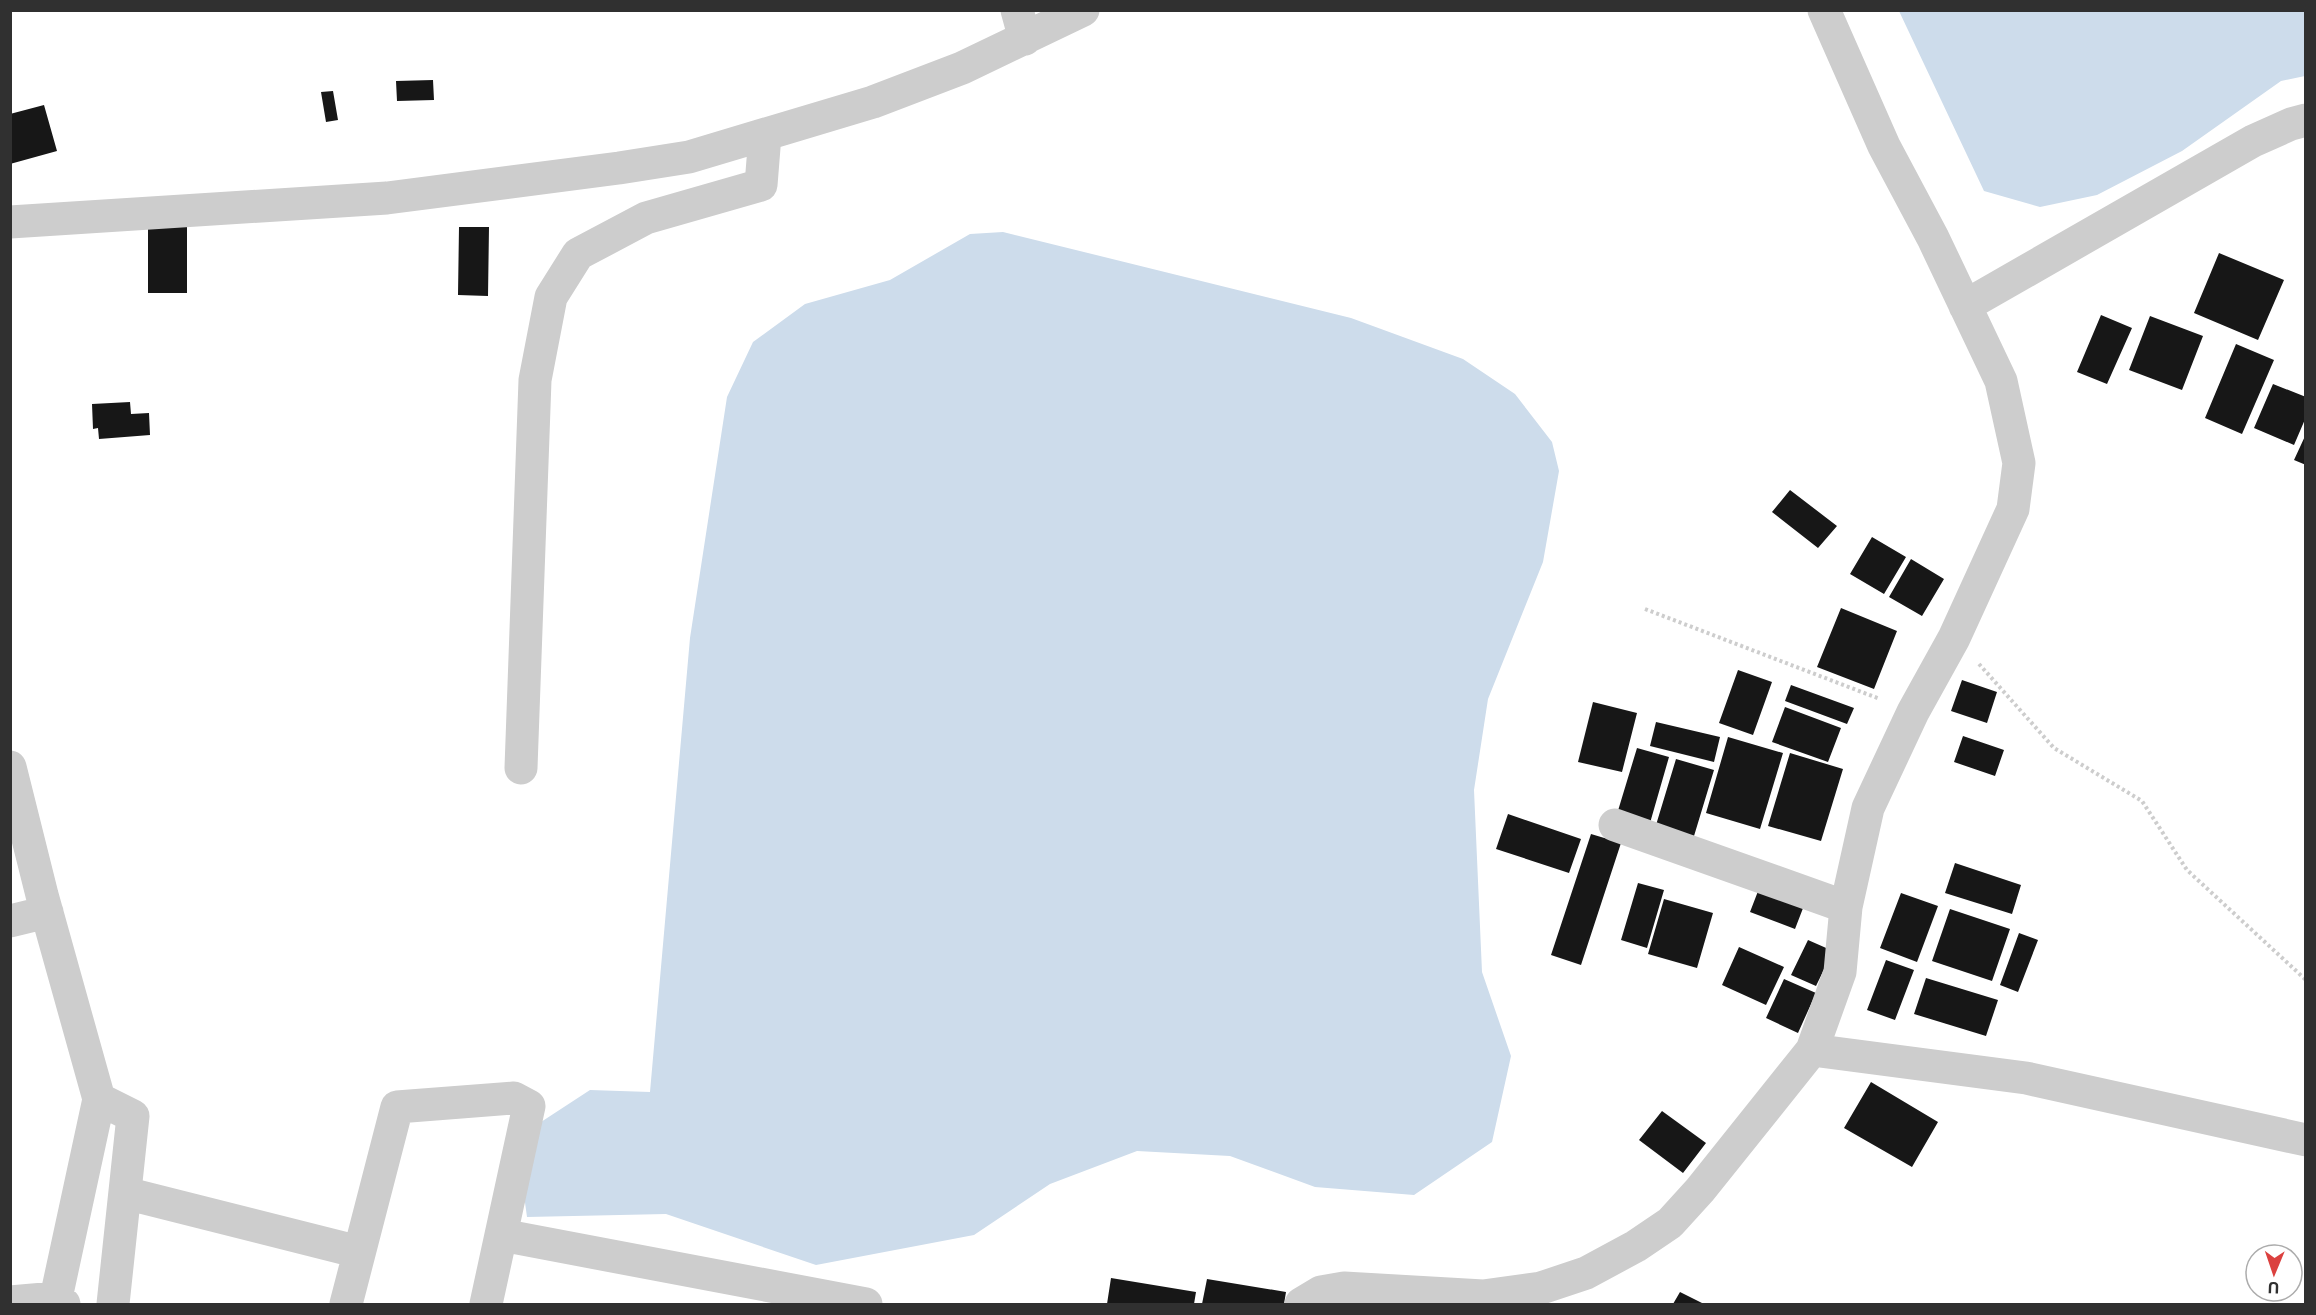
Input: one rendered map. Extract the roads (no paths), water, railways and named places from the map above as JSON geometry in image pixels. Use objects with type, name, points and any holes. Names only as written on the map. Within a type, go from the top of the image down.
[{"type":"street","points":[[10,222],[387,198],[619,168],[689,156],[873,102],[962,68],[1021,25],[1083,10]]},
{"type":"street","points":[[1301,1305],[1321,1292],[1344,1288],[1483,1296],[1541,1288],[1586,1274],[1636,1246],[1670,1223],[1700,1190],[1812,1050],[1840,972],[1846,907],[1868,808],[1913,712],[1954,638],[2013,509],[2019,463],[2001,381],[1933,238],[1884,146],[1824,10]]},
{"type":"street","points":[[1965,306],[2253,141],[2291,124],[2306,120]]},
{"type":"street","points":[[521,768],[535,380],[551,297],[578,254],[646,218],[761,185],[765,135]]},
{"type":"street","points":[[10,767],[47,912],[99,1099],[60,1301],[10,1302]]},
{"type":"street","points":[[1615,825],[1846,907]]},
{"type":"street","points":[[10,921],[47,912]]},
{"type":"street","points":[[1812,1050],[2025,1078],[2306,1140]]},
{"type":"street","points":[[346,1305],[397,1107],[514,1098],[529,1106],[486,1305]]},
{"type":"street","points":[[99,1099],[133,1116],[113,1305]]},
{"type":"street","points":[[125,1193],[359,1252]]},
{"type":"street","points":[[501,1235],[866,1305]]},
{"type":"water","points":[[1899,11],[2305,11],[2305,76],[2281,81],[2182,151],[2097,195],[2040,207],[1984,191]]},
{"type":"water","points":[[1003,232],[1351,318],[1463,359],[1515,394],[1552,442],[1559,471],[1543,562],[1488,699],[1474,790],[1482,972],[1511,1056],[1492,1142],[1414,1195],[1315,1187],[1230,1156],[1137,1151],[1050,1184],[974,1235],[816,1265],[666,1214],[527,1217],[523,1188],[541,1122],[590,1090],[650,1092],[690,638],[727,397],[753,342],[805,304],[890,280],[970,234]]}]
